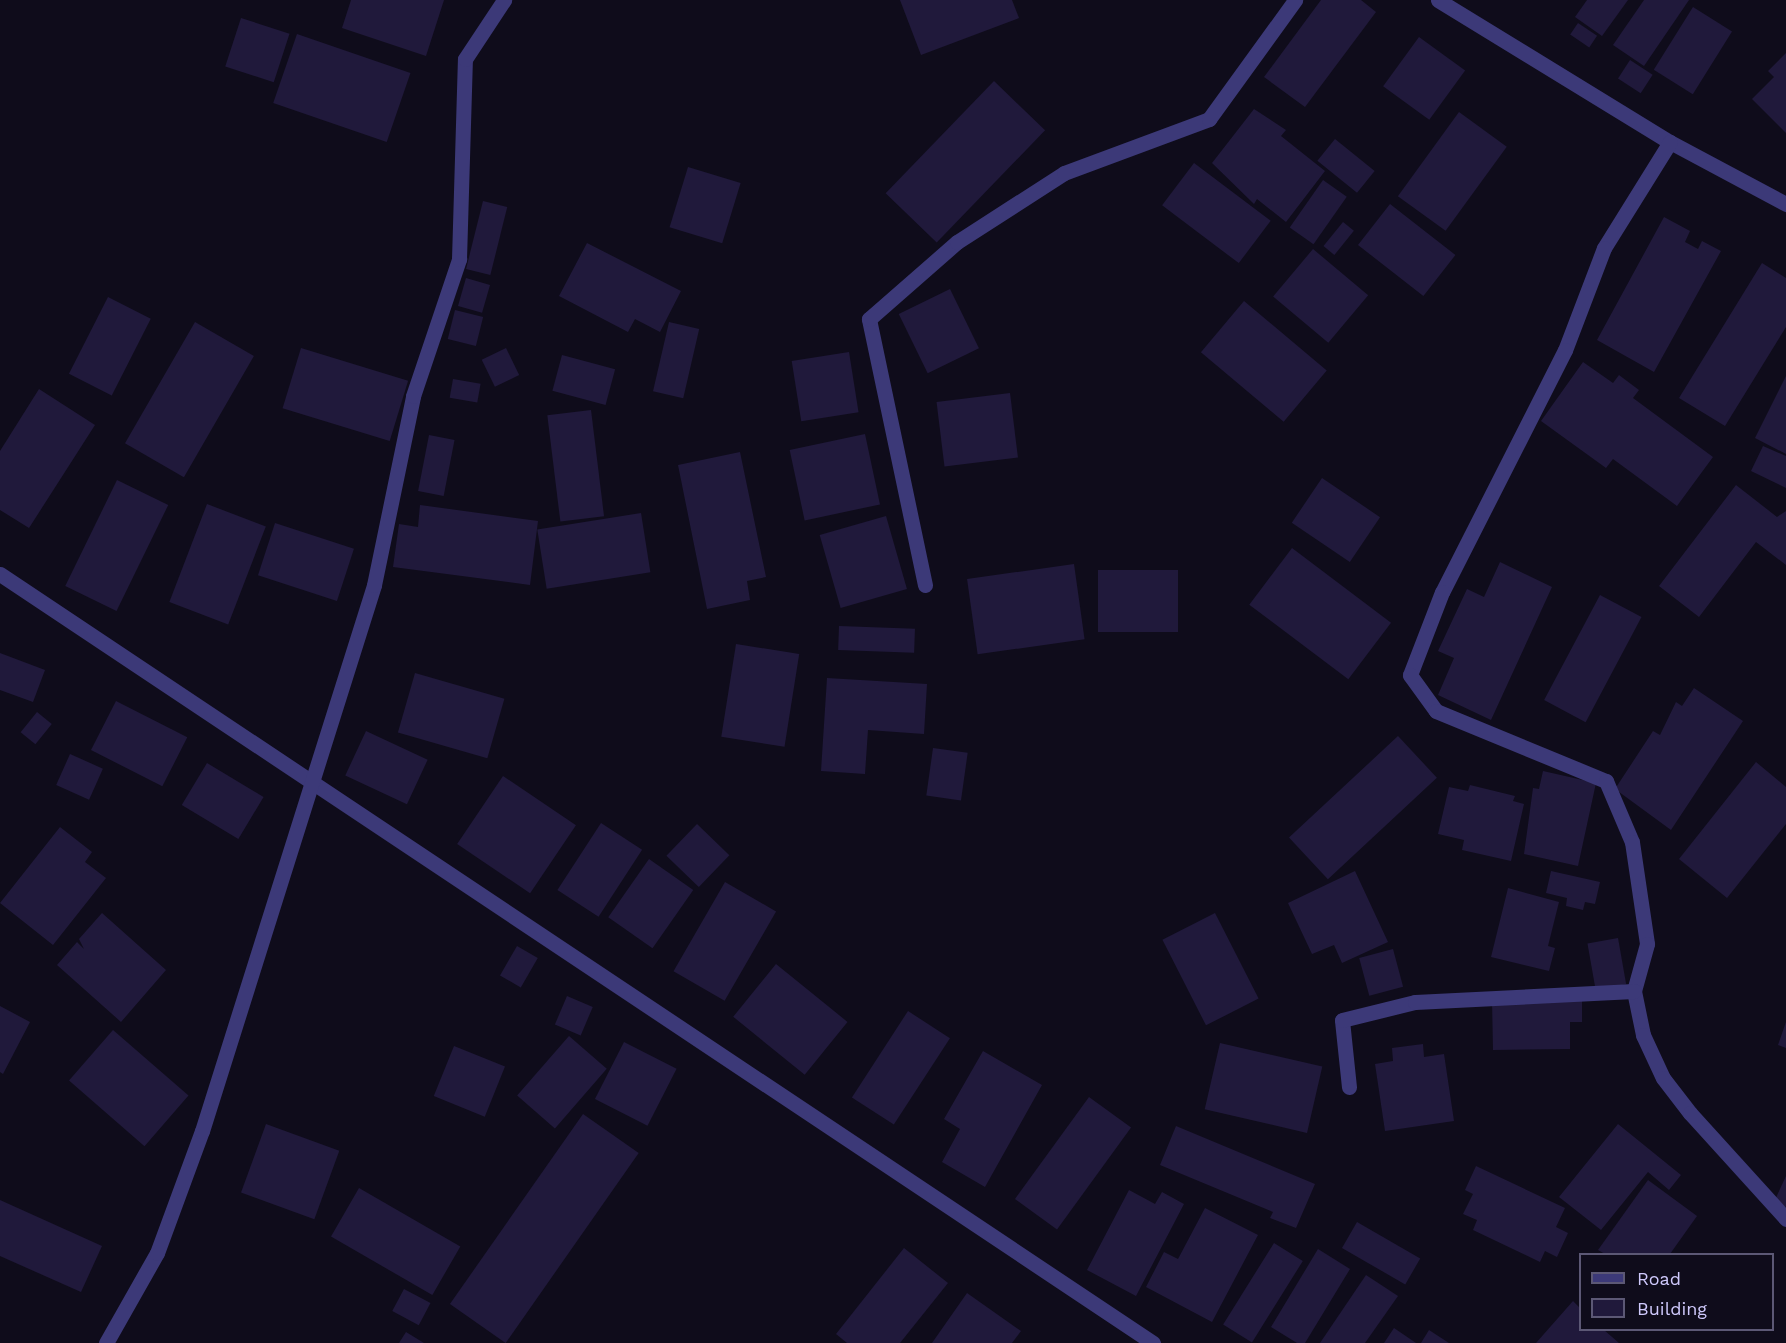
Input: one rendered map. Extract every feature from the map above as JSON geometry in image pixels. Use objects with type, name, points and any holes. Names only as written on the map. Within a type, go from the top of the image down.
[{"type":"street","points":[[106,1343],[157,1253],[202,1131],[308,783],[374,585],[414,396],[459,259],[465,59],[504,0]]},
{"type":"street","points":[[925,585],[868,319],[957,242],[1064,173],[1209,118],[1295,0]]},
{"type":"street","points":[[1438,0],[1670,142],[1786,204]]},
{"type":"street","points":[[1670,142],[1604,248],[1565,350],[1442,592],[1410,675],[1436,711],[1606,781],[1632,842],[1647,944],[1634,991],[1643,1035],[1663,1078],[1786,1219]]},
{"type":"street","points":[[0,574],[308,783],[1153,1343]]},
{"type":"street","points":[[1349,1087],[1342,1020],[1415,1002],[1634,991]]},
{"type":"building","points":[[351,0],[444,0],[426,56],[342,28]]},
{"type":"building","points":[[900,0],[1012,0],[1019,18],[921,55]]},
{"type":"building","points":[[1321,0],[1361,0],[1376,12],[1305,107],[1264,77]]},
{"type":"building","points":[[1587,0],[1628,0],[1602,36],[1575,17]]},
{"type":"building","points":[[1644,0],[1689,0],[1644,66],[1613,45]]},
{"type":"building","points":[[1693,7],[1732,31],[1693,94],[1654,70]]},
{"type":"building","points":[[241,18],[290,34],[274,82],[225,67]]},
{"type":"building","points":[[1578,23],[1597,36],[1589,47],[1570,35]]},
{"type":"building","points":[[297,34],[410,73],[387,142],[273,103]]},
{"type":"building","points":[[1419,37],[1465,71],[1429,120],[1383,86]]},
{"type":"building","points":[[1786,53],[1786,133],[1752,99],[1774,77],[1768,71]]},
{"type":"building","points":[[1630,60],[1653,75],[1641,93],[1618,78]]},
{"type":"building","points":[[994,81],[1045,130],[937,243],[886,193]]},
{"type":"building","points":[[1254,109],[1286,130],[1281,136],[1325,171],[1286,222],[1257,199],[1254,204],[1212,163]]},
{"type":"building","points":[[1459,112],[1507,147],[1446,231],[1398,196]]},
{"type":"building","points":[[1335,139],[1375,171],[1357,193],[1317,161]]},
{"type":"building","points":[[1194,163],[1271,221],[1239,263],[1162,205]]},
{"type":"building","points":[[688,167],[741,183],[722,243],[670,227]]},
{"type":"building","points":[[1323,180],[1347,197],[1313,244],[1290,228]]},
{"type":"building","points":[[483,201],[507,207],[490,275],[466,269]]},
{"type":"building","points":[[1390,204],[1455,255],[1423,296],[1358,245]]},
{"type":"building","points":[[1664,217],[1690,231],[1685,242],[1698,249],[1702,241],[1721,251],[1654,372],[1597,340]]},
{"type":"building","points":[[1343,222],[1354,231],[1334,255],[1323,246]]},
{"type":"building","points":[[587,243],[681,291],[660,332],[635,319],[628,332],[559,296]]},
{"type":"building","points":[[1313,249],[1368,295],[1328,343],[1273,296]]},
{"type":"building","points":[[1762,263],[1786,278],[1786,327],[1725,426],[1679,398]]},
{"type":"building","points":[[466,278],[490,285],[482,313],[458,306]]},
{"type":"building","points":[[950,289],[979,348],[928,373],[899,314]]},
{"type":"building","points":[[108,297],[151,319],[112,395],[69,374]]},
{"type":"building","points":[[1244,301],[1327,370],[1284,422],[1201,352]]},
{"type":"building","points":[[455,310],[483,317],[476,346],[448,339]]},
{"type":"building","points":[[195,322],[254,356],[184,477],[125,443]]},
{"type":"building","points":[[669,322],[699,329],[683,398],[653,391]]},
{"type":"building","points":[[301,348],[408,381],[390,441],[283,408]]},
{"type":"building","points":[[506,348],[519,375],[495,387],[482,360]]},
{"type":"building","points":[[849,352],[859,412],[801,421],[792,361]]},
{"type":"building","points":[[562,355],[615,369],[606,405],[552,391]]},
{"type":"building","points":[[1583,362],[1613,383],[1619,375],[1639,390],[1633,398],[1713,457],[1677,506],[1613,459],[1606,468],[1541,421]]},
{"type":"building","points":[[1786,376],[1786,454],[1755,438]]},
{"type":"building","points":[[453,379],[481,384],[477,403],[450,398]]},
{"type":"building","points":[[39,389],[95,425],[29,528],[0,510],[0,451]]},
{"type":"building","points":[[1010,393],[1018,458],[944,467],[937,402]]},
{"type":"building","points":[[591,410],[604,516],[560,522],[547,415]]},
{"type":"building","points":[[865,434],[880,504],[805,520],[790,450]]},
{"type":"building","points":[[429,435],[455,440],[444,496],[418,491]]},
{"type":"building","points":[[1763,446],[1786,456],[1786,488],[1751,471]]},
{"type":"building","points":[[740,452],[766,577],[747,581],[750,600],[707,609],[678,465]]},
{"type":"building","points":[[1322,478],[1380,517],[1350,562],[1292,523]]},
{"type":"building","points":[[117,480],[168,505],[117,611],[65,586]]},
{"type":"building","points":[[1736,485],[1777,517],[1786,511],[1786,565],[1756,542],[1699,617],[1659,586]]},
{"type":"building","points":[[207,504],[266,527],[228,625],[169,602]]},
{"type":"building","points":[[420,505],[538,521],[530,585],[393,567],[399,524],[418,527]]},
{"type":"building","points":[[641,513],[650,572],[547,589],[537,529]]},
{"type":"building","points":[[886,516],[907,589],[841,608],[820,535]]},
{"type":"building","points":[[275,523],[354,549],[337,601],[258,575]]},
{"type":"building","points":[[1292,548],[1391,623],[1348,679],[1249,605]]},
{"type":"building","points":[[1500,562],[1552,587],[1491,720],[1438,695],[1454,658],[1438,651],[1467,589],[1484,597]]},
{"type":"building","points":[[1074,564],[1085,639],[978,654],[967,579]]},
{"type":"building","points":[[1098,570],[1178,570],[1178,632],[1098,632]]},
{"type":"building","points":[[1600,595],[1641,617],[1586,722],[1544,700]]},
{"type":"building","points":[[839,626],[915,629],[914,653],[838,650]]},
{"type":"building","points":[[736,644],[799,654],[785,747],[721,737]]},
{"type":"building","points":[[0,653],[45,670],[33,702],[0,690]]},
{"type":"building","points":[[415,673],[504,699],[487,758],[398,733]]},
{"type":"building","points":[[827,678],[927,684],[924,734],[868,730],[865,774],[821,771]]},
{"type":"building","points":[[1694,688],[1743,721],[1671,830],[1615,789],[1653,731],[1660,735],[1676,702],[1682,706]]},
{"type":"building","points":[[116,701],[187,737],[162,786],[91,750]]},
{"type":"building","points":[[37,712],[52,724],[35,744],[21,732]]},
{"type":"building","points":[[366,731],[428,760],[407,804],[345,775]]},
{"type":"building","points":[[1398,736],[1437,778],[1328,879],[1289,838]]},
{"type":"building","points":[[933,748],[968,753],[961,800],[926,796]]},
{"type":"building","points":[[70,754],[103,769],[89,800],[56,785]]},
{"type":"building","points":[[1756,762],[1786,787],[1786,824],[1727,898],[1679,859]]},
{"type":"building","points":[[207,763],[264,797],[238,839],[182,805]]},
{"type":"building","points":[[1543,771],[1596,783],[1578,866],[1524,854],[1533,788],[1539,789]]},
{"type":"building","points":[[503,776],[576,825],[530,893],[457,844]]},
{"type":"building","points":[[1470,785],[1515,796],[1513,801],[1524,804],[1511,861],[1462,850],[1464,840],[1438,834],[1449,787],[1468,791]]},
{"type":"building","points":[[601,823],[642,850],[599,917],[557,890]]},
{"type":"building","points":[[697,824],[729,855],[699,887],[666,856]]},
{"type":"building","points":[[60,827],[92,852],[85,862],[106,878],[53,945],[0,903]]},
{"type":"building","points":[[649,859],[693,890],[653,948],[608,917]]},
{"type":"building","points":[[1355,871],[1388,942],[1342,963],[1334,945],[1312,954],[1288,903]]},
{"type":"building","points":[[1551,871],[1600,882],[1595,904],[1585,902],[1583,910],[1566,906],[1567,898],[1546,893]]},
{"type":"building","points":[[725,882],[776,911],[725,1001],[674,971]]},
{"type":"building","points":[[1508,888],[1559,902],[1548,946],[1555,948],[1549,971],[1491,957]]},
{"type":"building","points":[[102,913],[166,970],[121,1022],[57,965],[77,942],[84,949],[79,939]]},
{"type":"building","points":[[1215,913],[1259,999],[1206,1025],[1162,940]]},
{"type":"building","points":[[1618,938],[1626,984],[1596,990],[1587,943]]},
{"type":"building","points":[[517,946],[538,958],[521,987],[500,975]]},
{"type":"building","points":[[1393,949],[1403,987],[1369,996],[1359,958]]},
{"type":"building","points":[[776,964],[847,1022],[805,1075],[733,1017]]},
{"type":"building","points":[[567,996],[593,1007],[581,1035],[555,1025]]},
{"type":"building","points":[[1582,999],[1582,1022],[1570,1022],[1570,1049],[1493,1050],[1492,1000]]},
{"type":"building","points":[[0,1006],[30,1022],[3,1074],[0,1072]]},
{"type":"building","points":[[908,1011],[950,1038],[894,1125],[852,1097]]},
{"type":"building","points":[[1786,1022],[1786,1048],[1778,1045]]},
{"type":"building","points":[[113,1030],[188,1096],[145,1146],[69,1081]]},
{"type":"building","points":[[569,1036],[607,1069],[555,1128],[517,1096]]},
{"type":"building","points":[[624,1042],[677,1069],[648,1126],[595,1099]]},
{"type":"building","points":[[1220,1043],[1322,1067],[1307,1133],[1205,1109]]},
{"type":"building","points":[[1423,1044],[1424,1057],[1444,1054],[1454,1121],[1385,1131],[1375,1064],[1393,1061],[1392,1048]]},
{"type":"building","points":[[454,1046],[505,1067],[485,1117],[434,1096]]},
{"type":"building","points":[[983,1051],[1042,1085],[985,1187],[942,1162],[960,1129],[944,1119]]},
{"type":"building","points":[[1089,1097],[1131,1128],[1057,1230],[1015,1199]]},
{"type":"building","points":[[583,1114],[639,1153],[506,1343],[450,1304]]},
{"type":"building","points":[[266,1124],[339,1151],[314,1219],[241,1193]]},
{"type":"building","points":[[1618,1124],[1681,1175],[1669,1190],[1648,1172],[1601,1230],[1559,1197]]},
{"type":"building","points":[[1176,1126],[1315,1184],[1296,1228],[1270,1218],[1273,1212],[1160,1165]]},
{"type":"building","points":[[1476,1166],[1565,1208],[1556,1227],[1568,1233],[1557,1257],[1545,1251],[1540,1262],[1473,1230],[1477,1220],[1463,1214],[1473,1194],[1465,1190]]},
{"type":"building","points":[[1786,1176],[1786,1207],[1774,1202]]},
{"type":"building","points":[[1648,1180],[1697,1216],[1671,1253],[1603,1253],[1598,1250]]},
{"type":"building","points":[[359,1188],[460,1246],[432,1295],[331,1236]]},
{"type":"building","points":[[1129,1190],[1155,1204],[1162,1192],[1184,1204],[1136,1296],[1087,1270]]},
{"type":"building","points":[[0,1200],[102,1246],[81,1292],[0,1256]]},
{"type":"building","points":[[1205,1208],[1258,1235],[1212,1322],[1146,1287],[1164,1252],[1178,1259]]},
{"type":"building","points":[[1357,1222],[1420,1258],[1405,1284],[1342,1248]]},
{"type":"building","points":[[1274,1243],[1303,1261],[1252,1342],[1223,1324]]},
{"type":"building","points":[[904,1248],[948,1283],[900,1343],[847,1343],[836,1334]]},
{"type":"building","points":[[1318,1249],[1350,1269],[1305,1343],[1297,1343],[1271,1327]]},
{"type":"building","points":[[1366,1275],[1398,1296],[1365,1343],[1320,1343]]},
{"type":"building","points":[[404,1289],[430,1303],[419,1325],[392,1311]]},
{"type":"building","points":[[967,1293],[1021,1331],[1012,1343],[932,1343]]},
{"type":"building","points":[[1573,1301],[1579,1307],[1579,1331],[1605,1331],[1619,1343],[1536,1343]]},
{"type":"building","points":[[1394,1328],[1416,1343],[1384,1343]]},
{"type":"building","points":[[1429,1330],[1449,1343],[1421,1343]]},
{"type":"building","points":[[406,1332],[424,1343],[399,1343]]}]
